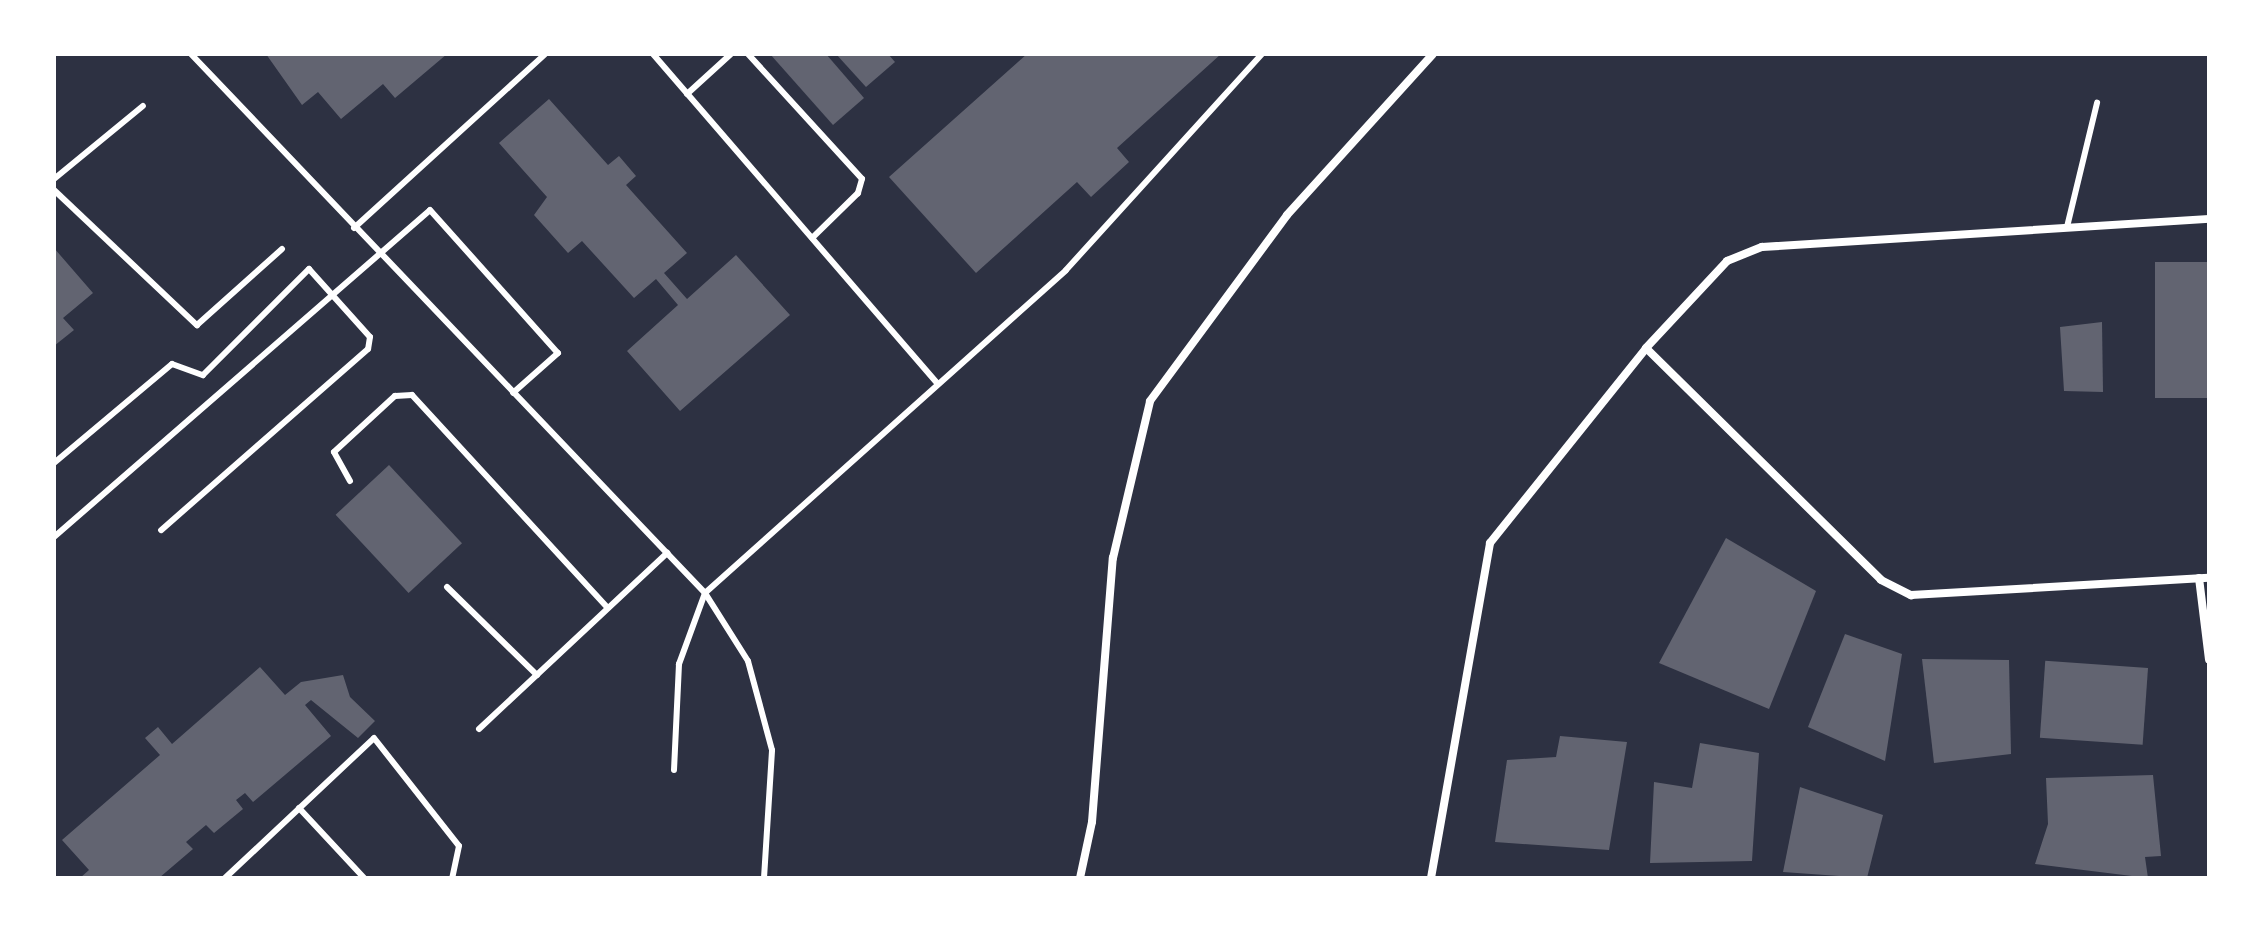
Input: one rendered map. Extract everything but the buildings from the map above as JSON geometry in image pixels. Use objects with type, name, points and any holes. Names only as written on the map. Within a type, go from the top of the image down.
[{"type":"street","points":[[1080,878],[1092,822],[1113,558],[1150,401],[1287,215],[1433,54]]},
{"type":"street","points":[[1431,878],[1490,543],[1646,348],[1727,261],[1762,247],[2209,219]]},
{"type":"street","points":[[1646,348],[1881,580],[1911,595],[2204,578],[2209,659]]},
{"type":"lane","points":[[191,54],[705,593],[748,661],[772,750],[764,878]]},
{"type":"lane","points":[[354,228],[545,54]]},
{"type":"lane","points":[[653,54],[938,384]]},
{"type":"lane","points":[[687,94],[731,54]]},
{"type":"lane","points":[[748,54],[862,179],[858,193],[812,238]]},
{"type":"lane","points":[[674,770],[679,664],[705,593],[1066,270],[1262,54]]},
{"type":"lane","points":[[2067,227],[2097,103]]},
{"type":"lane","points":[[54,179],[143,106]]},
{"type":"lane","points":[[54,190],[197,325],[282,249]]},
{"type":"lane","points":[[54,537],[430,210],[558,353],[513,393]]},
{"type":"lane","points":[[54,463],[172,364],[203,375],[309,269],[370,337],[368,349],[161,530]]},
{"type":"lane","points":[[350,481],[334,452],[395,396],[412,395],[608,608]]},
{"type":"lane","points":[[479,729],[667,553]]},
{"type":"lane","points":[[447,587],[537,675]]},
{"type":"lane","points":[[225,878],[374,738],[459,846],[452,878]]},
{"type":"lane","points":[[299,808],[364,878]]}]
